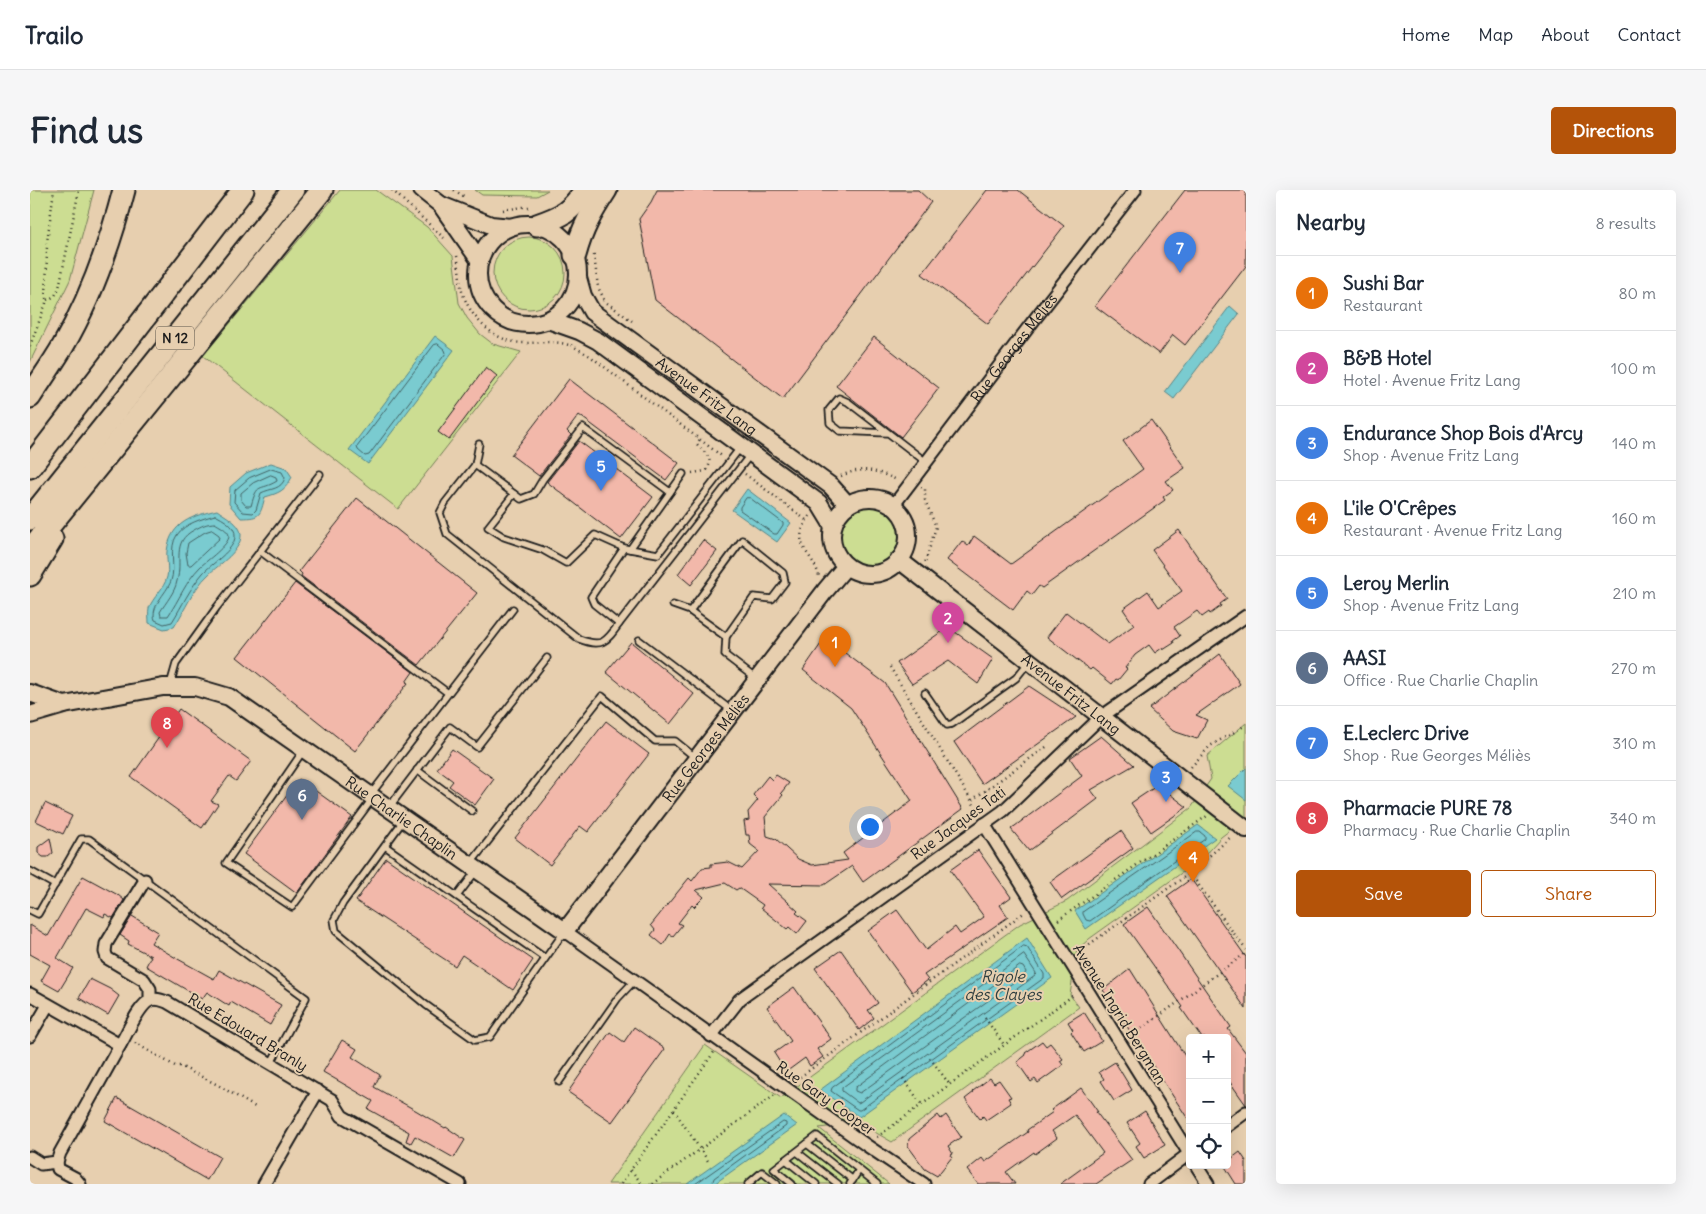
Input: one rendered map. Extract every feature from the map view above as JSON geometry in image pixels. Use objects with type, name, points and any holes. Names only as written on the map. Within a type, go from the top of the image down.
[{"type":"highway","points":[[30,397],[63,345],[88,295],[109,243],[124,190]]},
{"type":"highway","name":"N 12","points":[[30,467],[243,190]]},
{"type":"highway","name":"N 12","points":[[30,519],[293,190]]},
{"type":"highway","points":[[30,550],[322,190]]},
{"type":"highway","points":[[535,216],[562,216],[571,209],[585,190]]},
{"type":"highway","points":[[584,254],[582,232],[606,190]]},
{"type":"highway","points":[[30,576],[54,536],[64,509]]},
{"type":"street","points":[[422,190],[441,206],[480,261]]},
{"type":"street","name":"Rue Georges Méliès","points":[[893,506],[1135,190]]},
{"type":"street","points":[[441,206],[491,225],[511,226],[524,224],[535,216],[584,254],[577,266],[578,278],[573,296],[562,311],[548,320],[539,323],[522,324],[504,318],[490,307],[482,293],[478,276],[480,261],[487,244],[497,234],[511,226]]},
{"type":"street","name":"Avenue Fritz Lang","points":[[578,278],[583,296],[592,312],[831,486],[848,505]]},
{"type":"street","name":"Avenue Fritz Lang","points":[[548,320],[579,331],[598,341],[819,503],[833,526]]},
{"type":"street","points":[[871,498],[882,500],[893,506],[901,515],[906,526],[908,538],[899,560],[891,568],[880,573],[868,574],[857,572],[846,566],[834,548],[832,537],[833,526],[839,514],[848,505],[859,500],[871,498]]},
{"type":"street","name":"Avenue Fritz Lang","points":[[899,560],[1244,828]]},
{"type":"street","name":"Rue Georges Méliès","points":[[564,930],[846,566]]},
{"type":"street","name":"Rue Jacques Tati","points":[[716,1039],[740,999],[982,819],[1003,811],[1101,717],[1246,616]]},
{"type":"street","name":"Rue Charlie Chaplin","points":[[30,716],[64,705],[169,686],[196,687],[229,697],[564,930],[716,1039]]},
{"type":"street","name":"Rue Charlie Chaplin","points":[[30,693],[64,705]]},
{"type":"street","name":"Avenue Ingrid Bergman","points":[[982,819],[1186,1149]]},
{"type":"street","points":[[80,1184],[75,1178],[58,1169],[57,1162],[60,1153],[120,1045],[143,1006],[150,1000],[150,989],[144,980],[107,958],[105,952],[106,944],[145,880]]},
{"type":"street","points":[[30,994],[120,1045]]},
{"type":"street","name":"Rue Edouard Branly","points":[[150,1000],[157,998],[167,1002],[271,1063],[332,1100],[342,1116],[460,1184]]},
{"type":"street","points":[[30,1036],[48,1004]]},
{"type":"street","name":"Rue Gary Cooper","points":[[716,1039],[924,1184]]},
{"type":"street","points":[[264,1184],[318,1091]]},
{"type":"street","points":[[1230,1124],[1246,1112]]},
{"type":"street","points":[[1149,1184],[1186,1156]]},
{"type":"street","points":[[30,1157],[41,1164],[57,1162]]},
{"type":"street","points":[[1199,1169],[1208,1184]]},
{"type":"lane","points":[[887,433],[840,431],[830,423],[830,410],[839,398],[848,402],[926,462]]},
{"type":"lane","points":[[475,465],[521,499],[534,494],[583,428],[670,492]]},
{"type":"lane","points":[[479,444],[475,465],[445,503],[440,513],[447,534],[579,639],[591,644],[601,643],[611,636],[746,450]]},
{"type":"lane","points":[[514,494],[488,527],[504,537],[543,550],[566,563],[595,535],[627,549],[658,554],[746,450]]},
{"type":"lane","points":[[169,686],[176,664],[260,550],[320,474]]},
{"type":"lane","points":[[619,624],[594,604],[591,597],[683,474]]},
{"type":"lane","points":[[690,611],[742,540],[783,573],[785,582],[772,599],[754,597],[726,637],[725,655],[757,679]]},
{"type":"lane","points":[[260,550],[448,693]]},
{"type":"lane","points":[[673,605],[690,611],[726,637]]},
{"type":"lane","points":[[304,750],[226,863],[292,907],[448,693],[513,610]]},
{"type":"lane","points":[[639,640],[732,712]]},
{"type":"lane","points":[[388,808],[450,727],[477,747],[547,658]]},
{"type":"lane","points":[[925,693],[947,725],[952,724],[1016,678],[1030,661]]},
{"type":"lane","points":[[457,896],[473,867],[602,696],[655,741],[675,741],[697,758]]},
{"type":"lane","points":[[417,770],[472,811]]},
{"type":"lane","points":[[405,819],[343,903],[334,920],[336,931],[426,1005],[475,1040],[490,1037],[564,930]]},
{"type":"lane","points":[[30,910],[38,914],[81,839],[89,839],[306,998],[271,1063]]},
{"type":"lane","points":[[385,846],[545,958]]},
{"type":"lane","points":[[30,871],[55,885]]},
{"type":"lane","points":[[559,1082],[618,998],[634,981]]},
{"type":"lane","points":[[792,1184],[774,1169],[817,1136],[860,1170],[869,1182],[877,1184]]},
{"type":"lane","points":[[807,1144],[851,1182],[860,1170]]},
{"type":"lane","points":[[797,1152],[838,1184]]},
{"type":"lane","points":[[786,1160],[816,1184]]},
{"type":"lane","points":[[753,1183],[762,1172],[777,1184]]},
{"type":"path","points":[[30,346],[46,300],[47,242],[54,190]]},
{"type":"path","points":[[46,300],[56,296],[59,288],[79,190]]},
{"type":"path","points":[[392,190],[446,240]]},
{"type":"path","points":[[454,190],[467,198]]},
{"type":"path","points":[[502,210],[523,207],[535,216]]},
{"type":"path","points":[[454,250],[460,266],[462,292],[469,308],[478,321],[487,329],[506,340],[521,343],[557,342],[570,345],[590,356],[726,460]]},
{"type":"path","points":[[584,254],[596,261],[598,287],[604,299]]},
{"type":"path","points":[[570,345],[573,340]]},
{"type":"path","points":[[683,474],[706,471],[710,466],[709,458],[696,444],[700,439]]},
{"type":"path","points":[[837,479],[854,470],[864,469],[880,472],[897,480],[901,477]]},
{"type":"path","points":[[745,474],[806,520],[802,534],[802,546],[817,568],[825,591]]},
{"type":"path","points":[[920,485],[925,489],[925,500],[936,527],[922,577]]},
{"type":"path","points":[[890,667],[982,819]]},
{"type":"path","points":[[1181,778],[1210,746],[1246,725]]},
{"type":"path","points":[[972,800],[1049,745]]},
{"type":"path","points":[[985,791],[994,805]]},
{"type":"path","points":[[1048,928],[1218,808]]},
{"type":"path","points":[[1068,960],[1190,873],[1244,828]]},
{"type":"path","points":[[1121,1043],[1246,951],[1190,873]]},
{"type":"path","points":[[652,1184],[1034,905]]},
{"type":"path","points":[[866,1145],[1085,987]]},
{"type":"path","points":[[985,1018],[1005,1046]]},
{"type":"path","points":[[621,1184],[673,1110],[716,1039]]},
{"type":"path","points":[[135,1043],[175,1066],[180,1066],[212,1082],[255,1107]]},
{"type":"path","points":[[930,1058],[950,1085]]},
{"type":"path","points":[[903,1078],[922,1106]]},
{"type":"path","points":[[673,1110],[708,1161]]},
{"type":"path","points":[[631,1170],[642,1184]]},
{"type":"green space","points":[[30,190],[94,190],[70,280],[30,362]]},
{"type":"green space","points":[[340,190],[376,190],[427,227],[453,256],[459,303],[467,318],[480,334],[493,344],[521,352],[398,509],[203,356]]},
{"type":"green space","points":[[475,190],[548,190],[537,196],[482,195]]},
{"type":"green space","points":[[529,237],[543,240],[555,247],[562,259],[565,273],[562,287],[555,299],[543,306],[529,309],[515,306],[503,299],[496,287],[493,273],[496,259],[503,247],[515,240]]},
{"type":"green space","points":[[864,503],[876,503],[892,512],[899,522],[901,534],[899,546],[892,556],[876,565],[864,565],[853,560],[844,551],[839,540],[839,528],[844,517],[853,508]]},
{"type":"green space","points":[[1246,723],[1246,818],[1221,837],[1201,859],[1089,939],[1077,950],[1070,995],[1079,1007],[892,1142],[859,1123],[819,1128],[889,1184],[608,1184],[705,1045],[781,1098],[1020,924],[1067,901],[1191,808],[1211,779],[1207,756]]},
{"type":"water","points":[[1230,306],[1239,314],[1174,399],[1165,392]]},
{"type":"water","points":[[435,336],[454,350],[368,464],[349,450]]},
{"type":"water","points":[[271,463],[286,468],[292,477],[281,491],[265,497],[259,514],[241,518],[229,504],[230,487],[246,473]]},
{"type":"water","points":[[747,489],[791,523],[777,542],[732,510]]},
{"type":"water","points":[[217,510],[238,526],[241,534],[238,546],[203,581],[174,627],[164,629],[149,623],[149,608],[167,577],[167,551],[173,533],[191,518]]},
{"type":"water","points":[[1246,768],[1246,800],[1228,786]]},
{"type":"water","points":[[1198,825],[1215,838],[1086,929],[1075,911]]},
{"type":"water","name":"Rigole des Clayes","points":[[1027,938],[1052,978],[859,1117],[820,1090]]},
{"type":"water","points":[[784,1115],[797,1125],[714,1184],[687,1184]]},
{"type":"building","points":[[657,190],[918,190],[931,202],[783,399],[655,300],[639,219]]},
{"type":"building","points":[[987,190],[1018,190],[1064,226],[988,324],[922,274]]},
{"type":"building","points":[[1185,190],[1246,190],[1246,266],[1185,345],[1173,335],[1159,354],[1095,306]]},
{"type":"building","points":[[874,337],[939,388],[901,437],[836,386]]},
{"type":"building","points":[[486,367],[497,376],[449,440],[438,432]]},
{"type":"building","points":[[569,379],[679,463],[666,480],[579,415],[567,431],[571,435],[539,476],[511,455]]},
{"type":"building","points":[[1151,420],[1185,468],[1166,481],[1173,490],[1163,497],[1165,500],[1042,588],[1039,586],[1032,595],[1027,591],[1013,610],[947,560],[962,541],[968,546],[974,536],[1011,564],[1143,469],[1123,441]]},
{"type":"building","points":[[579,441],[653,497],[621,539],[547,482]]},
{"type":"building","points":[[357,498],[477,593],[419,665],[301,576],[302,574],[299,571]]},
{"type":"building","points":[[1179,530],[1227,599],[1220,604],[1221,606],[1202,617],[1197,611],[1174,627],[1180,636],[1173,641],[1174,643],[1155,653],[1149,645],[1135,655],[1125,668],[1127,669],[1112,684],[1092,668],[1090,670],[1047,637],[1066,612],[1108,644],[1134,625],[1123,609],[1148,591],[1159,607],[1182,591],[1152,550]]},
{"type":"building","points":[[703,540],[717,551],[691,585],[678,574]]},
{"type":"building","points":[[295,583],[413,672],[406,682],[408,683],[355,751],[237,657]]},
{"type":"building","points":[[948,627],[993,659],[978,684],[948,661],[912,684],[897,663]]},
{"type":"building","points":[[825,638],[885,683],[963,809],[863,882],[852,866],[824,885],[768,884],[798,911],[796,913],[807,921],[797,934],[789,927],[787,929],[761,908],[763,905],[739,888],[736,890],[725,883],[696,890],[704,897],[694,907],[692,905],[678,923],[682,925],[673,936],[670,934],[663,945],[651,935],[655,930],[651,925],[689,878],[692,881],[702,868],[711,867],[711,864],[728,862],[742,869],[759,851],[750,844],[749,835],[746,835],[744,821],[749,820],[748,812],[758,800],[753,795],[768,776],[772,780],[776,775],[789,783],[781,793],[783,795],[765,817],[767,836],[776,839],[798,859],[812,865],[848,860],[843,853],[912,801],[851,708],[803,670]]},
{"type":"building","points":[[631,642],[694,694],[670,724],[606,672]]},
{"type":"building","points":[[1220,654],[1240,684],[1196,715],[1207,720],[1197,739],[1173,731],[1149,709]]},
{"type":"building","points":[[1029,686],[1076,717],[982,784],[954,742]]},
{"type":"building","points":[[179,709],[251,761],[236,781],[229,776],[211,801],[218,804],[202,828],[131,777]]},
{"type":"building","points":[[606,721],[649,754],[588,832],[580,826],[550,865],[515,838]]},
{"type":"building","points":[[1101,736],[1134,765],[1091,790],[1098,799],[1029,851],[1011,829],[1082,776],[1070,758]]},
{"type":"building","points":[[452,749],[494,779],[475,805],[449,786],[453,781],[437,769]]},
{"type":"building","points":[[299,779],[352,817],[297,893],[244,854]]},
{"type":"building","points":[[1158,785],[1187,807],[1151,832],[1131,803]]},
{"type":"building","points":[[45,803],[72,816],[63,834],[36,821]]},
{"type":"building","points":[[1121,831],[1133,848],[1062,899],[1050,882]]},
{"type":"building","points":[[50,838],[53,853],[48,857],[43,857],[38,853],[38,847]]},
{"type":"building","points":[[978,850],[1011,897],[1000,905],[1008,917],[924,975],[928,980],[912,992],[868,931],[897,910],[926,950],[955,927],[960,934],[984,917],[950,870]]},
{"type":"building","points":[[386,858],[533,960],[513,990],[462,955],[455,966],[356,901]]},
{"type":"building","points":[[83,876],[124,900],[113,918],[105,914],[104,917],[86,908],[57,958],[73,968],[59,991],[41,981],[50,965],[30,954],[30,925],[48,936]]},
{"type":"building","points":[[1191,879],[1246,957],[1246,1009],[1167,896]]},
{"type":"building","points":[[1148,907],[1231,1027],[1228,1029],[1246,1053],[1246,1105],[1231,1084],[1231,1034],[1199,1034],[1181,1008],[1183,1007],[1124,924]]},
{"type":"building","points":[[132,916],[158,932],[151,943],[176,958],[214,979],[219,970],[281,1005],[270,1025],[231,1002],[229,1006],[207,992],[202,999],[146,966],[151,956],[128,944],[129,941],[120,935]]},
{"type":"building","points":[[841,950],[878,1003],[868,1010],[874,1018],[859,1030],[815,968]]},
{"type":"building","points":[[1130,969],[1186,1058],[1186,1116],[1103,990]]},
{"type":"building","points":[[90,979],[119,996],[108,1015],[79,998]]},
{"type":"building","points":[[794,987],[831,1039],[817,1049],[823,1057],[810,1066],[805,1058],[786,1072],[774,1053],[791,1041],[767,1007]]},
{"type":"building","points":[[1084,1012],[1102,1041],[1084,1052],[1071,1032],[1073,1030],[1068,1022]]},
{"type":"building","points":[[634,1027],[665,1049],[612,1122],[568,1092],[610,1032],[624,1042]]},
{"type":"building","points":[[342,1040],[357,1049],[352,1057],[380,1075],[374,1087],[446,1127],[465,1140],[454,1158],[415,1136],[411,1143],[406,1141],[409,1132],[368,1109],[373,1101],[323,1072]]},
{"type":"building","points":[[1042,1041],[1046,1046],[1050,1043],[1063,1059],[1060,1061],[1063,1065],[1038,1083],[1035,1079],[1031,1082],[1017,1062],[1026,1055],[1025,1053]]},
{"type":"building","points":[[1115,1062],[1132,1090],[1114,1101],[1101,1081],[1104,1079],[1099,1072]]},
{"type":"building","points":[[990,1078],[994,1083],[999,1080],[1011,1097],[1008,1098],[1011,1103],[986,1120],[983,1116],[980,1119],[965,1099]]},
{"type":"building","points":[[1081,1088],[1098,1112],[1096,1112],[1132,1160],[1096,1184],[1060,1184],[1103,1153],[1075,1115],[1052,1131],[1057,1138],[1006,1172],[1015,1184],[978,1184],[967,1170],[982,1158],[985,1162],[1028,1132],[1027,1130],[1053,1112],[1051,1110]]},
{"type":"building","points":[[117,1098],[220,1157],[207,1180],[105,1121]]},
{"type":"building","points":[[1145,1111],[1165,1145],[1144,1158],[1136,1146],[1140,1143],[1127,1123]]},
{"type":"building","points":[[938,1115],[941,1119],[946,1115],[961,1137],[948,1146],[953,1154],[951,1155],[952,1157],[937,1176],[925,1169],[908,1146],[909,1139]]},
{"type":"building","points":[[1240,1152],[1246,1161],[1246,1184],[1236,1184],[1227,1169],[1231,1169],[1231,1159]]},
{"type":"place","name":"E.Leclerc Drive","points":[[1180,273]]},
{"type":"place","name":"Leroy Merlin","points":[[601,491]]},
{"type":"place","name":"B&B Hotel","points":[[948,643]]},
{"type":"place","name":"Sushi Bar","points":[[835,667]]},
{"type":"place","name":"Pharmacie PURE 78","points":[[167,748]]},
{"type":"place","name":"Endurance Shop Bois d'Arcy","points":[[1166,802]]},
{"type":"place","name":"AASI","points":[[302,820]]},
{"type":"place","name":"L'ile O'Crêpes","points":[[1193,882]]}]
